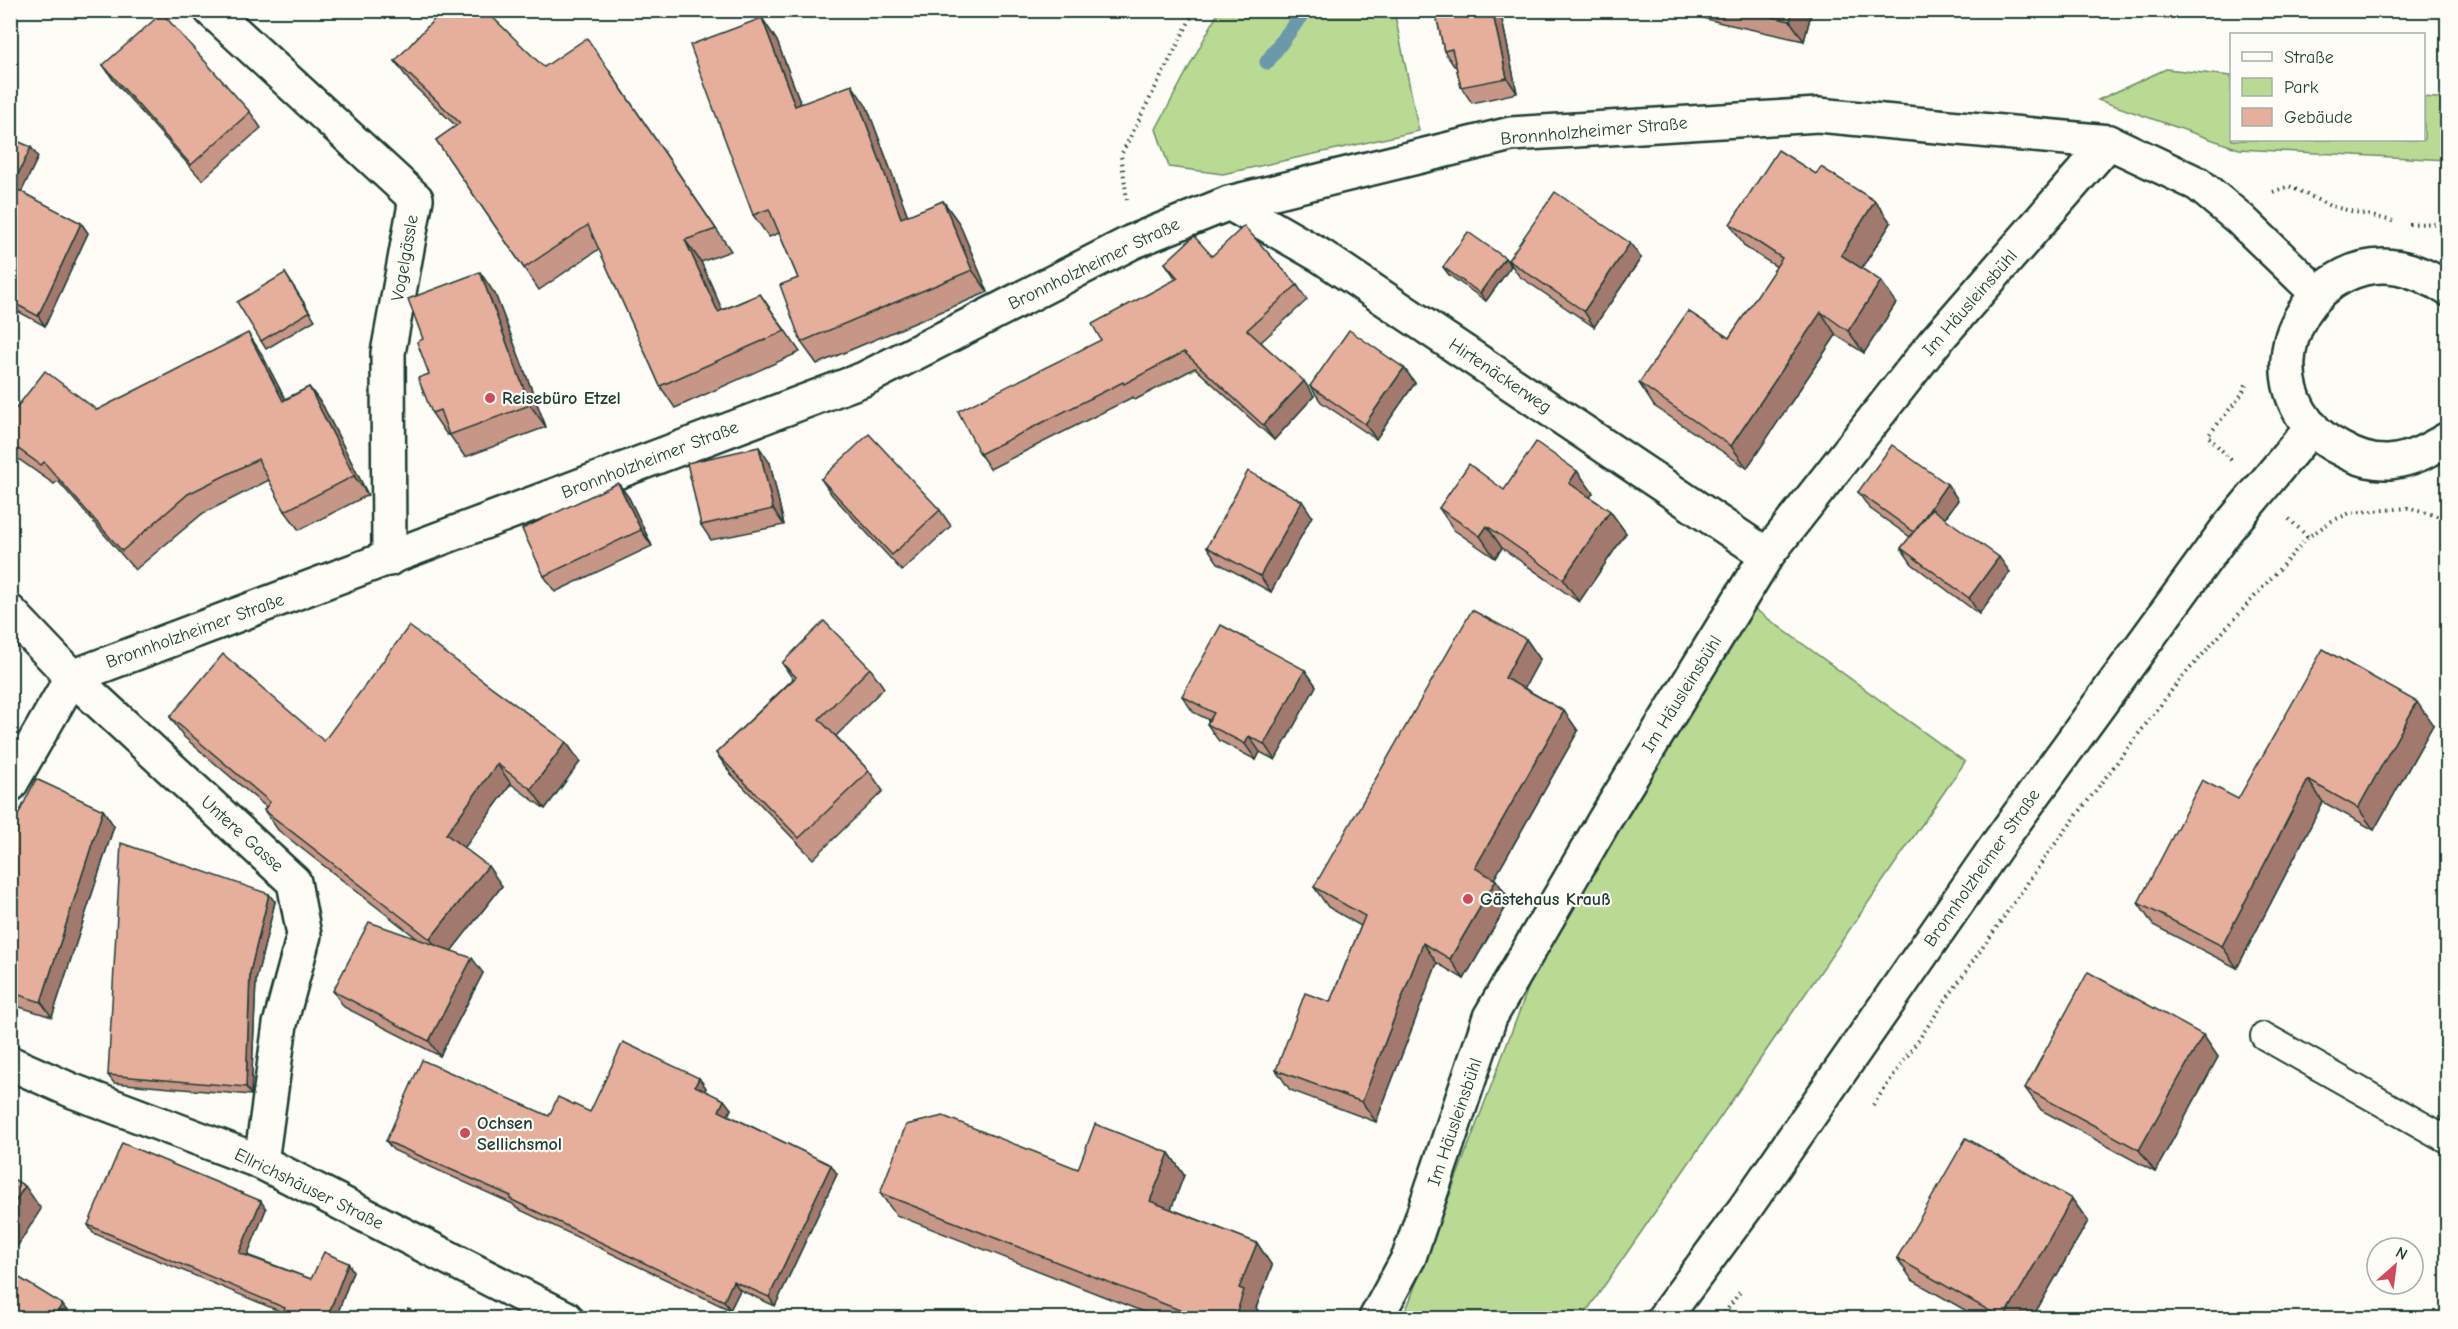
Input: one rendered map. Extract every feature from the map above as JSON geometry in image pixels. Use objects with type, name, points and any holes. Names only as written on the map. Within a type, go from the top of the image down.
[{"type":"street","name":"Vogelgässle","points":[[212,10],[416,199],[388,354],[389,559]]},
{"type":"street","name":"Bronnholzheimer Straße","points":[[72,677],[864,379],[1132,242],[1229,202],[1511,134],[1818,115],[2109,142],[2198,184],[2240,219],[2318,294]]},
{"type":"street","name":"Im Häusleinsbühl","points":[[1376,1318],[1409,1257],[1490,1017],[1604,821],[1767,555],[1934,343],[2109,142]]},
{"type":"street","name":"Hirtenäckerweg","points":[[1229,202],[1321,256],[1767,555]]},
{"type":"street","points":[[2448,289],[2423,273],[2390,266],[2357,269],[2326,285],[2305,306],[2291,334],[2287,365],[2292,395],[2307,422],[2329,444],[2357,457],[2388,462],[2418,456],[2448,439]]},
{"type":"street","name":"Bronnholzheimer Straße","points":[[1664,1318],[1746,1207],[2000,841],[2213,548],[2258,490],[2312,427]]},
{"type":"street","name":"Untere Gasse","points":[[10,612],[72,677],[294,882],[303,935],[280,1024],[261,1162]]},
{"type":"street","points":[[10,785],[72,677]]},
{"type":"street","name":"Ellrichshäuser Straße","points":[[10,1063],[73,1091],[261,1162],[566,1318]]},
{"type":"lane","points":[[2264,1036],[2448,1140]]},
{"type":"path","points":[[1132,242],[1121,155],[1196,10]]},
{"type":"path","points":[[1870,1108],[2049,852],[2178,682],[2308,537],[2332,520],[2350,513],[2408,508],[2448,519]]},
{"type":"path","points":[[1721,1318],[1742,1290]]},
{"type":"green space","points":[[1219,11],[1394,11],[1419,131],[1223,174],[1169,167],[1156,129]]},
{"type":"green space","points":[[2166,69],[2230,76],[2230,141],[2425,141],[2425,97],[2447,99],[2447,160],[2239,149],[2098,100]]},
{"type":"green space","points":[[1752,607],[1965,762],[1582,1318],[1403,1318],[1532,978],[1627,804]]},
{"type":"building","points":[[443,10],[485,10],[544,67],[587,38],[716,229],[685,240],[718,312],[760,294],[785,331],[660,386],[588,225],[524,268],[436,140],[460,123],[395,61]]},
{"type":"building","points":[[1435,10],[1492,10],[1507,78],[1461,87],[1452,49],[1444,51]]},
{"type":"building","points":[[1742,10],[1793,10],[1790,21]]},
{"type":"building","points":[[162,13],[250,112],[191,165],[103,65]]},
{"type":"building","points":[[762,18],[795,106],[852,85],[901,218],[943,201],[972,270],[801,342],[780,285],[798,278],[769,209],[753,215],[690,45]]},
{"type":"building","points":[[10,138],[31,147],[12,187],[81,223],[38,316],[10,301]]},
{"type":"building","points":[[1778,150],[1816,174],[1821,167],[1875,201],[1841,255],[1881,281],[1848,331],[1821,312],[1731,446],[1639,383],[1688,311],[1729,338],[1782,258],[1730,224]]},
{"type":"building","points":[[1555,192],[1630,243],[1584,311],[1508,260]]},
{"type":"building","points":[[1244,226],[1297,285],[1247,330],[1304,381],[1263,425],[1184,352],[980,454],[958,411],[1101,340],[1092,324],[1178,278],[1165,263],[1194,236],[1212,256]]},
{"type":"building","points":[[1468,232],[1505,258],[1480,293],[1443,267]]},
{"type":"building","points":[[480,272],[530,405],[449,435],[440,410],[432,413],[418,378],[429,374],[417,342],[423,339],[408,299]]},
{"type":"building","points":[[285,273],[309,312],[261,341],[237,302]]},
{"type":"building","points":[[1349,330],[1404,368],[1365,424],[1310,386]]},
{"type":"building","points":[[248,333],[283,401],[309,387],[354,476],[285,511],[258,459],[188,494],[122,551],[44,462],[41,465],[10,443],[10,416],[45,371],[97,410]]},
{"type":"building","points":[[869,434],[940,510],[892,555],[821,479]]},
{"type":"building","points":[[1536,442],[1577,471],[1569,483],[1610,511],[1563,579],[1487,526],[1480,536],[1439,508],[1469,464],[1504,490]]},
{"type":"building","points":[[1892,445],[1947,484],[1914,532],[1858,492]]},
{"type":"building","points":[[759,447],[773,509],[701,525],[687,463]]},
{"type":"building","points":[[1248,471],[1302,501],[1260,576],[1207,547]]},
{"type":"building","points":[[618,483],[641,530],[544,576],[522,529]]},
{"type":"building","points":[[1932,509],[1999,557],[1969,598],[1901,548]]},
{"type":"building","points":[[1472,610],[1526,639],[1505,678],[1564,711],[1475,868],[1496,880],[1450,959],[1423,943],[1362,1102],[1276,1070],[1305,993],[1330,1002],[1365,916],[1314,887]]},
{"type":"building","points":[[824,621],[870,668],[819,719],[869,771],[799,838],[716,753],[796,677],[782,663]]},
{"type":"building","points":[[1221,625],[1305,670],[1264,744],[1249,736],[1245,744],[1207,724],[1214,713],[1182,696]]},
{"type":"building","points":[[409,626],[566,742],[531,789],[497,764],[446,834],[488,866],[430,939],[264,810],[270,802],[170,717],[223,654],[324,741]]},
{"type":"building","points":[[2323,649],[2417,702],[2358,808],[2308,780],[2222,946],[2138,903],[2202,780],[2238,799]]},
{"type":"building","points":[[36,779],[103,810],[41,1002],[10,992],[10,831]]},
{"type":"building","points":[[121,843],[269,894],[250,972],[246,1087],[108,1075]]},
{"type":"building","points":[[369,922],[472,958],[429,1041],[333,991]]},
{"type":"building","points":[[2088,972],[2203,1035],[2139,1150],[2025,1088]]},
{"type":"building","points":[[623,1042],[699,1078],[695,1086],[724,1100],[719,1111],[831,1165],[769,1297],[733,1281],[724,1301],[510,1199],[511,1196],[386,1141],[422,1060],[549,1116],[558,1097],[590,1112]]},
{"type":"building","points":[[943,1116],[1078,1169],[1095,1124],[1169,1153],[1150,1201],[1257,1243],[1239,1288],[1244,1290],[1235,1318],[1200,1318],[880,1193],[906,1125]]},
{"type":"building","points":[[1966,1138],[2072,1199],[2004,1318],[1897,1258]]},
{"type":"building","points":[[122,1143],[261,1201],[239,1253],[311,1279],[324,1252],[348,1263],[327,1318],[282,1318],[285,1308],[88,1225]]},
{"type":"building","points":[[10,1177],[25,1186],[10,1209]]},
{"type":"building","points":[[10,1272],[62,1304],[54,1318],[10,1318]]},
{"type":"building","points":[[408,1309],[429,1318],[403,1318]]},
{"type":"waterway","points":[[1267,62],[1305,10]]},
{"type":"place","name":"Reisebüro Etzel","points":[[490,398]]},
{"type":"place","name":"Gästehaus Krauß","points":[[1468,899]]},
{"type":"place","name":"Ochsen Sellichsmol","points":[[465,1133]]}]
